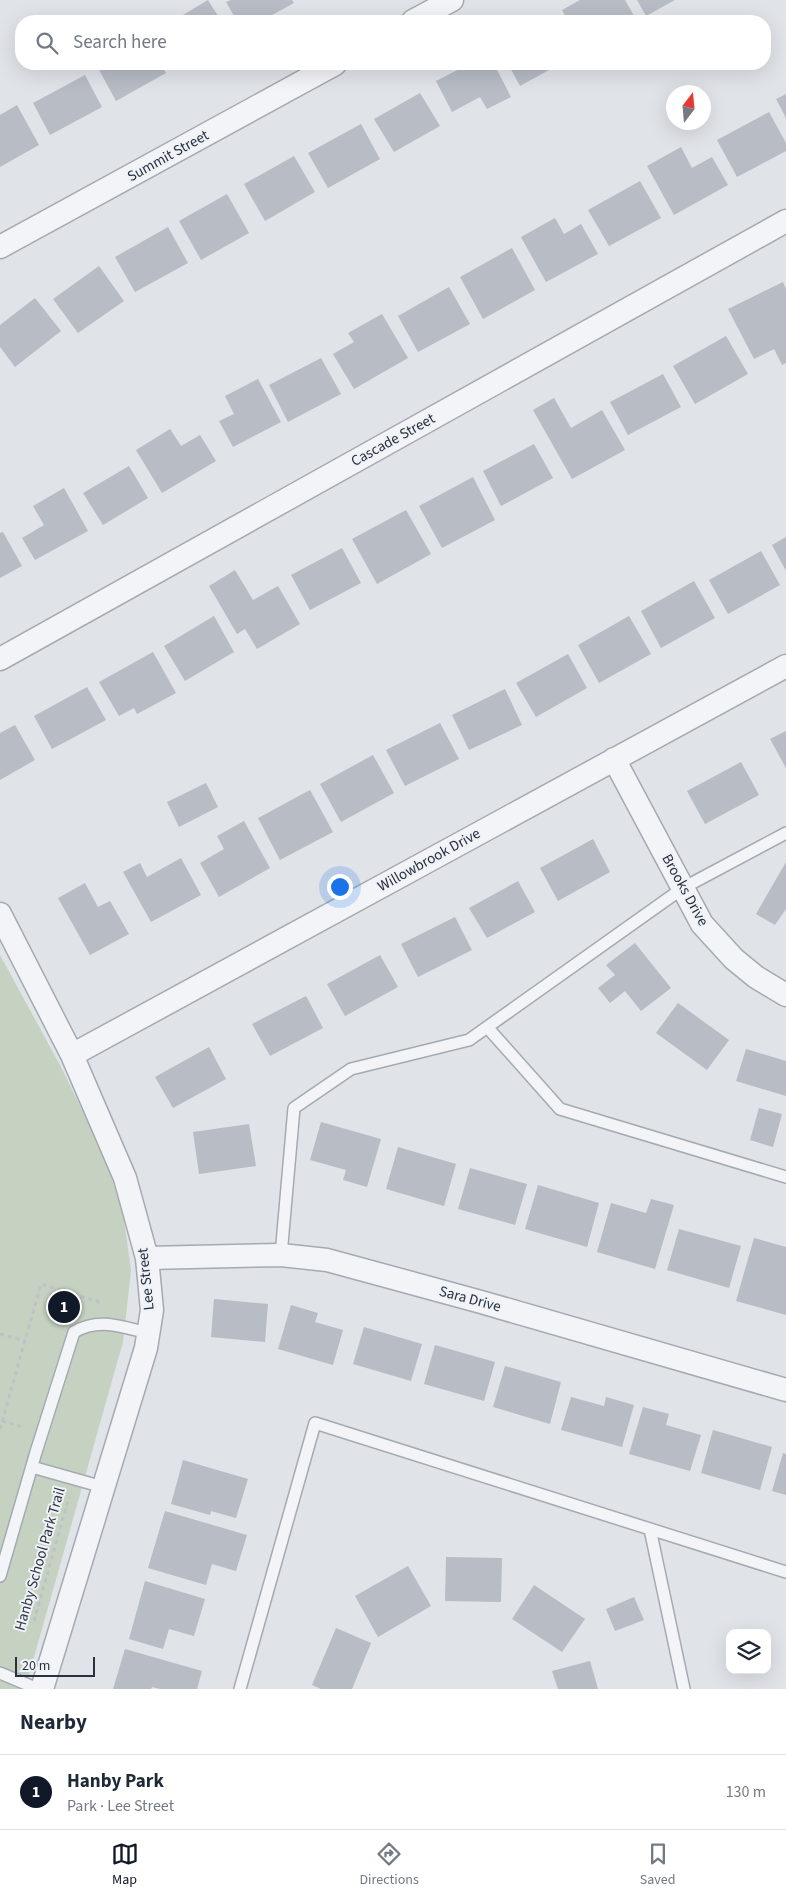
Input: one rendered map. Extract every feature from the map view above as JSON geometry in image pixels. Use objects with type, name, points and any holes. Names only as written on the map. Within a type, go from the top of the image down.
[{"type":"street","points":[[424,15],[452,0]]},
{"type":"street","name":"Summit Street","points":[[0,247],[324,70]]},
{"type":"street","name":"Cascade Street","points":[[0,659],[786,221]]},
{"type":"street","name":"Willowbrook Drive","points":[[72,1054],[786,666]]},
{"type":"street","name":"Brooks Drive","points":[[614,759],[702,924],[734,959],[756,977],[786,995]]},
{"type":"street","name":"Lee Street","points":[[0,914],[72,1054],[125,1178],[147,1258],[152,1310],[146,1348],[42,1689]]},
{"type":"street","name":"Sara Drive","points":[[147,1258],[281,1255],[336,1263],[480,1302],[786,1390]]},
{"type":"lane","points":[[281,1255],[294,1108],[351,1069],[469,1040],[683,888],[786,833]]},
{"type":"lane","points":[[487,1027],[560,1109],[786,1177]]},
{"type":"lane","points":[[0,1576],[74,1332],[84,1326],[102,1323],[148,1333]]},
{"type":"lane","points":[[240,1689],[316,1422],[786,1572]]},
{"type":"lane","points":[[32,1467],[103,1487]]},
{"type":"lane","points":[[650,1529],[684,1689]]},
{"type":"lane","points":[[0,1673],[38,1689]]},
{"type":"path","points":[[0,1429],[41,1284],[111,1306]]},
{"type":"path","points":[[0,1334],[25,1340]]},
{"type":"path","name":"Hanby School Park Trail","points":[[34,1623],[75,1479]]},
{"type":"green space","points":[[0,955],[61,1067],[103,1153],[123,1212],[131,1271],[123,1342],[25,1689],[0,1689]]},
{"type":"building","points":[[208,0],[217,15],[183,15]]},
{"type":"building","points":[[231,0],[292,0],[294,3],[272,15],[234,15],[226,2]]},
{"type":"building","points":[[580,0],[625,0],[634,15],[565,15],[562,10]]},
{"type":"building","points":[[637,0],[675,0],[648,15],[645,15]]},
{"type":"building","points":[[99,70],[164,70],[166,73],[116,101]]},
{"type":"building","points":[[457,70],[497,70],[511,97],[487,109],[480,97],[452,112],[436,81]]},
{"type":"building","points":[[511,70],[549,70],[520,86]]},
{"type":"building","points":[[85,75],[102,107],[50,135],[33,103]]},
{"type":"building","points":[[420,93],[440,126],[394,152],[374,119]]},
{"type":"building","points":[[786,94],[786,118],[776,99]]},
{"type":"building","points":[[17,105],[39,145],[0,167],[0,115]]},
{"type":"building","points":[[769,112],[786,143],[786,151],[737,177],[717,140]]},
{"type":"building","points":[[361,124],[380,159],[328,188],[308,153]]},
{"type":"building","points":[[681,147],[692,168],[712,157],[728,185],[674,215],[647,166]]},
{"type":"building","points":[[294,156],[315,192],[265,221],[244,184]]},
{"type":"building","points":[[640,181],[661,218],[609,246],[588,210]]},
{"type":"building","points":[[227,194],[249,233],[201,260],[179,221]]},
{"type":"building","points":[[555,218],[564,234],[581,224],[598,254],[546,282],[521,237]]},
{"type":"building","points":[[168,227],[188,263],[135,292],[115,257]]},
{"type":"building","points":[[512,248],[535,290],[483,319],[460,277]]},
{"type":"building","points":[[99,266],[124,301],[78,333],[53,299]]},
{"type":"building","points":[[783,282],[786,289],[786,363],[782,365],[774,349],[754,359],[728,309]]},
{"type":"building","points":[[449,287],[470,324],[418,352],[398,316]]},
{"type":"building","points":[[35,298],[61,331],[15,367],[0,347],[0,325]]},
{"type":"building","points":[[382,314],[408,358],[354,389],[333,354],[354,342],[348,333]]},
{"type":"building","points":[[726,336],[748,374],[695,404],[673,366]]},
{"type":"building","points":[[321,358],[341,394],[288,422],[269,385]]},
{"type":"building","points":[[663,374],[681,407],[628,435],[610,402]]},
{"type":"building","points":[[258,379],[281,422],[233,447],[219,421],[234,414],[225,396]]},
{"type":"building","points":[[554,398],[571,428],[602,410],[625,450],[572,479],[533,410]]},
{"type":"building","points":[[170,429],[181,446],[200,435],[216,461],[162,493],[136,450]]},
{"type":"building","points":[[534,444],[553,478],[501,506],[483,471]]},
{"type":"building","points":[[129,466],[148,498],[103,525],[83,493]]},
{"type":"building","points":[[473,477],[495,520],[442,548],[419,506]]},
{"type":"building","points":[[64,488],[88,531],[35,560],[22,538],[44,525],[33,506]]},
{"type":"building","points":[[406,510],[431,554],[377,584],[352,539]]},
{"type":"building","points":[[3,532],[22,566],[0,578],[0,533]]},
{"type":"building","points":[[786,537],[786,571],[772,545]]},
{"type":"building","points":[[342,548],[361,583],[310,610],[291,575]]},
{"type":"building","points":[[761,551],[780,585],[728,614],[709,580]]},
{"type":"building","points":[[235,570],[253,600],[278,586],[300,624],[257,649],[245,629],[237,634],[209,586]]},
{"type":"building","points":[[694,581],[715,618],[661,648],[641,611]]},
{"type":"building","points":[[214,616],[234,652],[185,681],[164,646]]},
{"type":"building","points":[[629,616],[651,654],[599,683],[578,645]]},
{"type":"building","points":[[153,652],[176,693],[137,714],[134,708],[119,716],[99,682]]},
{"type":"building","points":[[568,654],[587,688],[536,717],[516,683]]},
{"type":"building","points":[[87,687],[106,720],[52,749],[34,716]]},
{"type":"building","points":[[505,689],[522,725],[469,750],[452,715]]},
{"type":"building","points":[[440,723],[459,759],[405,786],[386,750]]},
{"type":"building","points":[[15,725],[35,760],[0,780],[0,733]]},
{"type":"building","points":[[786,731],[786,768],[770,739]]},
{"type":"building","points":[[373,755],[394,793],[341,822],[320,784]]},
{"type":"building","points":[[741,762],[759,795],[705,824],[687,791]]},
{"type":"building","points":[[206,783],[218,807],[179,827],[167,802]]},
{"type":"building","points":[[310,790],[333,832],[280,860],[258,818]]},
{"type":"building","points":[[244,821],[270,868],[219,897],[200,863],[224,849],[217,836]]},
{"type":"building","points":[[593,839],[610,872],[558,901],[540,868]]},
{"type":"building","points":[[181,858],[201,895],[151,922],[123,872],[140,863],[147,877]]},
{"type":"building","points":[[786,862],[786,909],[775,925],[756,914]]},
{"type":"building","points":[[518,881],[535,912],[487,938],[469,908]]},
{"type":"building","points":[[85,883],[98,907],[110,901],[129,934],[90,955],[58,898]]},
{"type":"building","points":[[455,917],[472,950],[418,977],[401,944]]},
{"type":"building","points":[[635,943],[671,988],[641,1011],[625,991],[610,1003],[598,988],[615,975],[606,965]]},
{"type":"building","points":[[380,955],[398,987],[345,1016],[327,984]]},
{"type":"building","points":[[306,996],[323,1028],[270,1056],[252,1024]]},
{"type":"building","points":[[678,1003],[729,1040],[707,1070],[656,1033]]},
{"type":"building","points":[[209,1047],[226,1079],[173,1108],[155,1077]]},
{"type":"building","points":[[746,1049],[786,1061],[786,1096],[736,1081]]},
{"type":"building","points":[[759,1108],[782,1114],[773,1147],[750,1140]]},
{"type":"building","points":[[321,1122],[381,1139],[367,1187],[343,1180],[346,1170],[310,1160]]},
{"type":"building","points":[[249,1124],[256,1166],[199,1174],[193,1132]]},
{"type":"building","points":[[398,1147],[456,1164],[444,1206],[386,1189]]},
{"type":"building","points":[[470,1168],[527,1184],[515,1225],[458,1209]]},
{"type":"building","points":[[538,1185],[599,1203],[587,1247],[525,1229]]},
{"type":"building","points":[[651,1199],[674,1205],[655,1269],[597,1252],[611,1203],[646,1213]]},
{"type":"building","points":[[679,1229],[741,1246],[729,1288],[667,1270]]},
{"type":"building","points":[[754,1238],[786,1247],[786,1315],[736,1301]]},
{"type":"building","points":[[214,1299],[268,1304],[265,1342],[211,1337]]},
{"type":"building","points":[[291,1305],[318,1313],[315,1322],[343,1330],[333,1365],[278,1349]]},
{"type":"building","points":[[364,1327],[422,1344],[411,1381],[353,1364]]},
{"type":"building","points":[[435,1345],[495,1362],[484,1401],[424,1384]]},
{"type":"building","points":[[505,1366],[561,1382],[550,1424],[493,1407]]},
{"type":"building","points":[[571,1397],[604,1406],[606,1397],[634,1405],[622,1447],[561,1430]]},
{"type":"building","points":[[643,1407],[669,1414],[666,1425],[701,1435],[690,1471],[629,1454]]},
{"type":"building","points":[[713,1430],[772,1447],[760,1490],[701,1473]]},
{"type":"building","points":[[783,1453],[786,1454],[786,1495],[772,1491]]},
{"type":"building","points":[[183,1460],[248,1479],[236,1518],[211,1511],[210,1515],[171,1504]]},
{"type":"building","points":[[165,1511],[247,1535],[236,1571],[212,1564],[206,1585],[148,1568]]},
{"type":"building","points":[[446,1557],[502,1558],[501,1602],[445,1601]]},
{"type":"building","points":[[408,1566],[431,1606],[378,1637],[355,1596]]},
{"type":"building","points":[[145,1581],[205,1599],[194,1636],[169,1629],[163,1649],[129,1639]]},
{"type":"building","points":[[534,1585],[585,1619],[562,1652],[512,1619]]},
{"type":"building","points":[[634,1597],[644,1620],[615,1631],[606,1609]]},
{"type":"building","points":[[336,1628],[371,1643],[352,1689],[321,1689],[312,1685]]},
{"type":"building","points":[[125,1649],[202,1671],[197,1689],[160,1689],[152,1687],[151,1689],[113,1689]]},
{"type":"building","points":[[590,1661],[598,1689],[558,1689],[552,1671]]},
{"type":"place","name":"Hanby Park","points":[[64,1307]]}]
